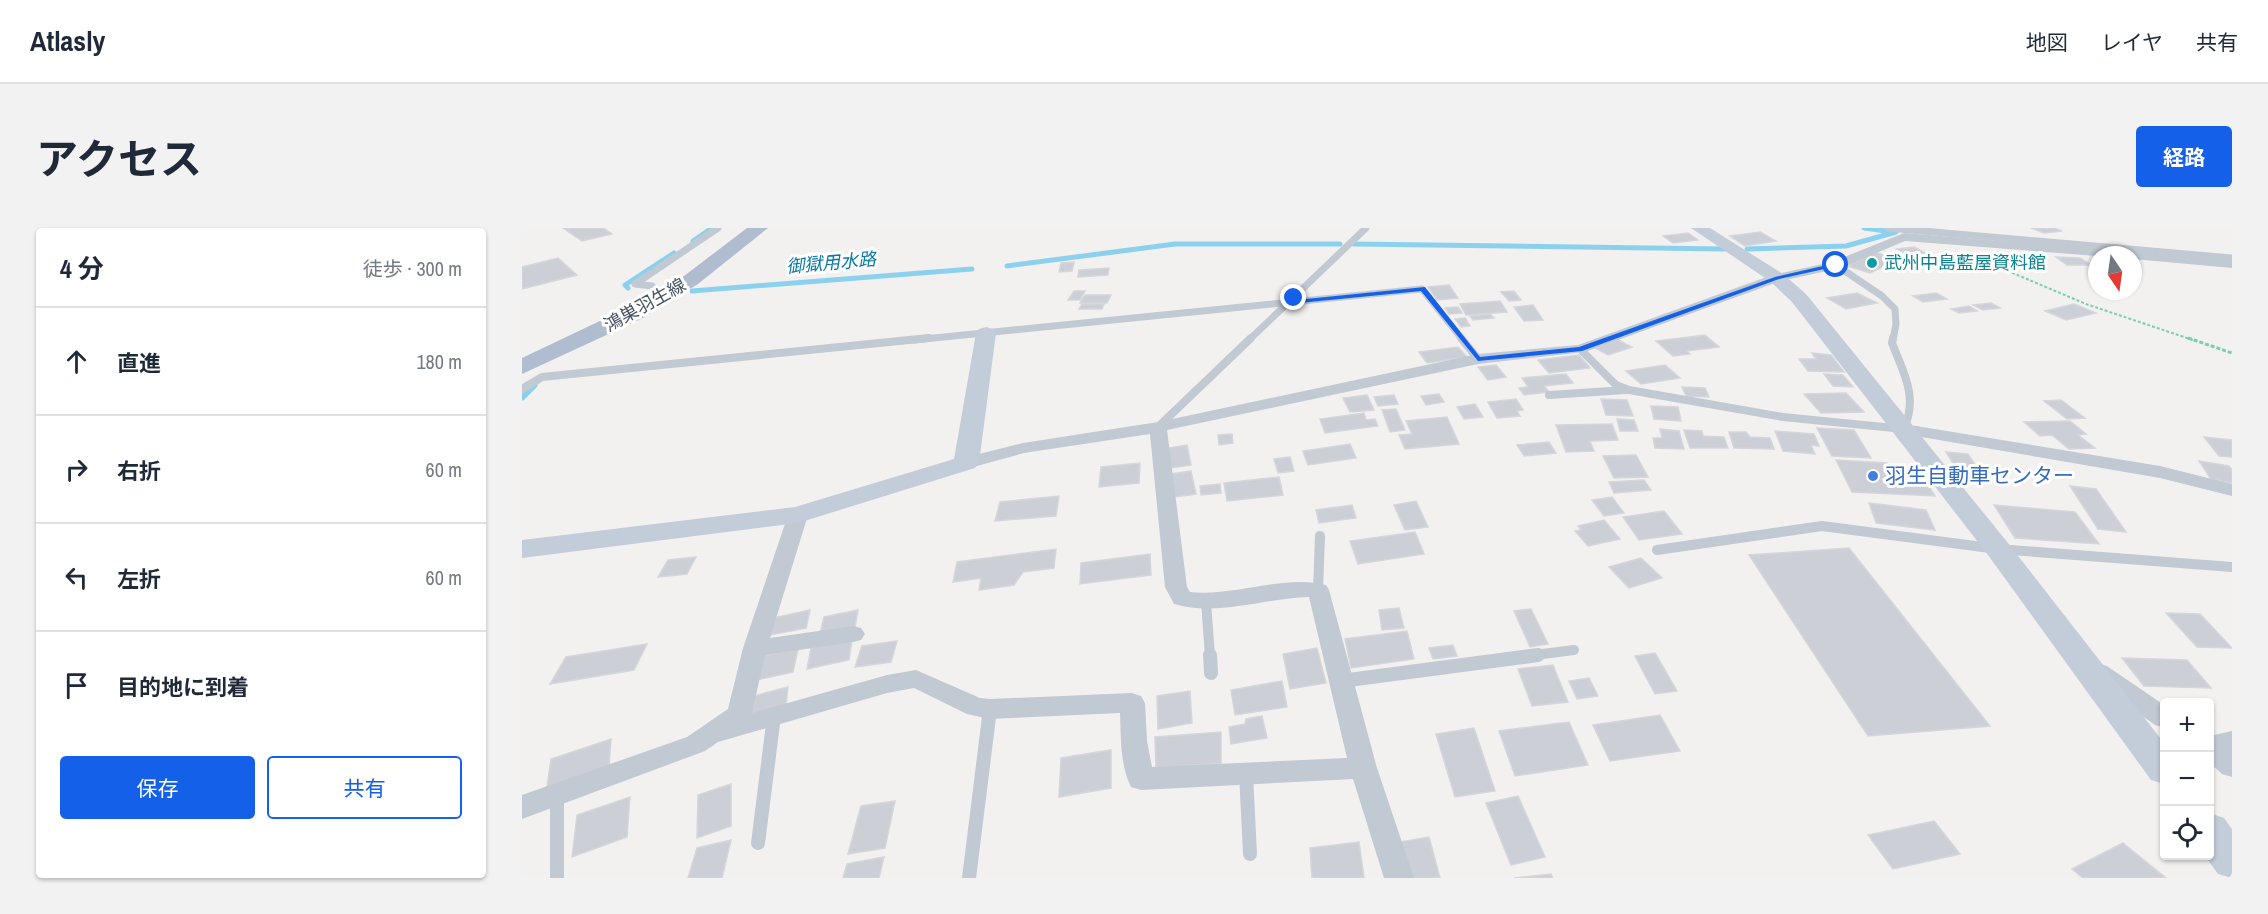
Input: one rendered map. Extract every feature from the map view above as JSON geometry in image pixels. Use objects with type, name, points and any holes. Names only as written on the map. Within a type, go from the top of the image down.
[{"type":"main road","name":"鴻巣羽生線","points":[[522,355],[652,286],[735,228]]},
{"type":"main road","name":"鴻巣羽生線","points":[[522,367],[633,314],[690,280],[759,228]]},
{"type":"street","points":[[1699,228],[1777,278],[1799,298],[2088,665],[2160,764]]},
{"type":"street","points":[[522,549],[798,515],[966,463],[1023,448],[1158,427],[1478,359],[1580,349],[1777,278],[1836,265],[1911,232],[2088,250]]},
{"type":"street","points":[[2142,256],[2232,264]]},
{"type":"street","points":[[966,463],[986,333]]},
{"type":"street","points":[[1158,427],[1176,587],[1182,599],[1206,602],[1293,589],[1318,590],[1363,768],[1399,878]]},
{"type":"street","points":[[1904,429],[2160,472],[2232,490]]},
{"type":"street","points":[[522,807],[696,744],[739,714],[755,648],[798,515]]},
{"type":"street","points":[[755,648],[853,634]]},
{"type":"street","points":[[2088,665],[2160,715]]},
{"type":"street","points":[[708,735],[887,684],[916,679],[976,706],[990,709],[1132,703],[1134,741],[1141,779],[1363,768]]},
{"type":"street","points":[[2214,747],[2232,741]]},
{"type":"street","points":[[2214,751],[2232,766]]},
{"type":"street","points":[[2214,836],[2232,861]]},
{"type":"lane","points":[[652,286],[635,284],[717,228]]},
{"type":"lane","points":[[1158,427],[1366,228]]},
{"type":"lane","points":[[1888,228],[1911,232],[2232,258]]},
{"type":"lane","points":[[1580,349],[1616,385],[1629,390],[1783,417],[1904,429],[1911,413],[1910,392],[1892,343],[1896,324],[1895,309],[1882,296],[1836,265]]},
{"type":"lane","points":[[522,389],[542,377],[1422,289],[1478,359]]},
{"type":"lane","points":[[1549,395],[1629,390]]},
{"type":"lane","points":[[1657,550],[1821,526],[1998,549],[2232,567]]},
{"type":"lane","points":[[1318,590],[1320,536]]},
{"type":"lane","points":[[1206,602],[1211,673]]},
{"type":"lane","points":[[1341,681],[1574,650]]},
{"type":"lane","points":[[969,878],[990,709]]},
{"type":"lane","points":[[758,843],[774,716]]},
{"type":"lane","points":[[1246,774],[1250,854]]},
{"type":"lane","points":[[557,794],[557,878]]},
{"type":"path","points":[[1989,262],[2086,304],[2232,353]]},
{"type":"building","points":[[563,228],[603,228],[612,234],[582,241]]},
{"type":"building","points":[[2031,228],[2054,228],[2062,231],[2044,233]]},
{"type":"building","points":[[1760,232],[1776,241],[1745,246],[1730,236]]},
{"type":"building","points":[[1688,233],[1698,240],[1673,243],[1663,236]]},
{"type":"building","points":[[1914,247],[1941,261],[1923,263],[1897,249]]},
{"type":"building","name":"武州中島藍屋資料館","points":[[1875,252],[1897,260],[1870,273],[1847,266]]},
{"type":"building","points":[[2056,257],[2080,258],[2088,263],[2088,265],[2067,265]]},
{"type":"building","points":[[558,258],[577,275],[522,289],[522,267]]},
{"type":"building","points":[[1074,262],[1072,271],[1059,272],[1061,263]]},
{"type":"building","points":[[1109,268],[1108,275],[1078,277],[1079,270]]},
{"type":"building","points":[[1449,285],[1458,298],[1437,300],[1428,287]]},
{"type":"building","points":[[1074,291],[1085,291],[1080,300],[1068,300]]},
{"type":"building","points":[[1514,291],[1521,300],[1509,301],[1501,292]]},
{"type":"building","points":[[1857,293],[1877,303],[1846,309],[1827,298]]},
{"type":"building","points":[[1936,293],[1947,299],[1923,302],[1913,296]]},
{"type":"building","points":[[1085,295],[1111,295],[1107,303],[1080,303]]},
{"type":"building","points":[[1500,301],[1507,312],[1466,315],[1460,304]]},
{"type":"building","points":[[1991,303],[2000,308],[1983,310],[1973,305]]},
{"type":"building","points":[[1082,304],[1104,304],[1102,309],[1079,309]]},
{"type":"building","points":[[2074,304],[2096,313],[2066,320],[2045,311]]},
{"type":"building","points":[[1533,305],[1543,320],[1524,321],[1514,307]]},
{"type":"building","points":[[1969,306],[1977,311],[1959,313],[1951,309]]},
{"type":"building","points":[[1458,307],[1462,313],[1449,314],[1445,308]]},
{"type":"building","points":[[1490,314],[1494,318],[1473,320],[1470,316]]},
{"type":"building","points":[[1465,318],[1470,326],[1461,327],[1455,319]]},
{"type":"building","points":[[1705,335],[1719,347],[1687,351],[1690,354],[1673,356],[1656,341]]},
{"type":"building","points":[[1618,340],[1632,347],[1608,355],[1595,348]]},
{"type":"building","points":[[1458,347],[1467,357],[1427,363],[1419,352]]},
{"type":"building","points":[[1812,353],[1831,355],[1844,372],[1808,371],[1799,359],[1816,359]]},
{"type":"building","points":[[1579,355],[1590,368],[1549,373],[1538,360]]},
{"type":"building","points":[[1496,365],[1506,377],[1488,380],[1478,367]]},
{"type":"building","points":[[1665,365],[1680,378],[1641,384],[1626,371]]},
{"type":"building","points":[[1566,374],[1573,383],[1544,386],[1549,392],[1524,395],[1519,388],[1528,387],[1522,378]]},
{"type":"building","points":[[1824,374],[1843,375],[1853,387],[1833,386]]},
{"type":"building","points":[[1682,387],[1705,388],[1709,397],[1686,396]]},
{"type":"building","points":[[1846,393],[1864,412],[1821,413],[1804,394]]},
{"type":"building","points":[[1439,394],[1444,402],[1426,405],[1421,396]]},
{"type":"building","points":[[1367,395],[1374,410],[1350,412],[1343,398]]},
{"type":"building","points":[[1394,395],[1398,404],[1378,406],[1374,397]]},
{"type":"building","points":[[1516,399],[1523,410],[1517,411],[1520,416],[1497,418],[1488,402]]},
{"type":"building","points":[[1601,399],[1627,400],[1633,416],[1606,415]]},
{"type":"building","points":[[2061,400],[2085,418],[2067,419],[2044,401]]},
{"type":"building","points":[[1475,404],[1483,417],[1464,419],[1457,407]]},
{"type":"building","points":[[1651,406],[1678,407],[1681,421],[1654,419]]},
{"type":"building","points":[[1396,409],[1405,430],[1390,432],[1382,410]]},
{"type":"building","points":[[1364,413],[1366,420],[1375,419],[1378,426],[1325,433],[1320,419]]},
{"type":"building","points":[[1447,417],[1459,444],[1405,449],[1399,435],[1412,434],[1406,421]]},
{"type":"building","points":[[1617,419],[1634,420],[1638,431],[1620,431]]},
{"type":"building","points":[[2070,421],[2086,434],[2078,435],[2095,448],[2069,449],[2052,435],[2040,436],[2024,422]]},
{"type":"building","points":[[1612,424],[1618,440],[1590,441],[1594,451],[1566,452],[1556,425]]},
{"type":"building","points":[[1817,428],[1854,430],[1871,458],[1832,456]]},
{"type":"building","points":[[1660,429],[1679,431],[1684,449],[1655,448],[1653,438],[1662,438]]},
{"type":"building","points":[[1684,430],[1702,431],[1703,436],[1724,437],[1728,448],[1690,448]]},
{"type":"building","points":[[1775,431],[1814,434],[1819,446],[1811,445],[1815,454],[1783,451]]},
{"type":"building","points":[[1729,432],[1746,432],[1750,437],[1770,438],[1774,449],[1734,448]]},
{"type":"building","points":[[1232,434],[1233,443],[1219,445],[1218,435]]},
{"type":"building","points":[[2204,437],[2232,440],[2232,457],[2219,456]]},
{"type":"building","points":[[1549,442],[1556,453],[1524,456],[1517,445]]},
{"type":"building","points":[[1350,444],[1356,458],[1308,465],[1303,451]]},
{"type":"building","points":[[1187,445],[1191,465],[1171,468],[1168,448]]},
{"type":"building","points":[[1946,452],[1968,454],[1982,475],[1959,473]]},
{"type":"building","points":[[1636,455],[1648,477],[1614,478],[1603,456]]},
{"type":"building","points":[[1290,457],[1294,471],[1278,473],[1274,459]]},
{"type":"building","points":[[1836,460],[1887,463],[1894,475],[1923,477],[1935,496],[1852,492]]},
{"type":"building","points":[[2199,461],[2229,466],[2232,470],[2232,483],[2211,479]]},
{"type":"building","points":[[1140,463],[1139,483],[1099,487],[1101,467]]},
{"type":"building","points":[[1191,471],[1196,494],[1175,497],[1171,474]]},
{"type":"building","points":[[1279,477],[1283,495],[1227,501],[1224,483]]},
{"type":"building","points":[[1644,480],[1651,490],[1614,493],[1609,482]]},
{"type":"building","points":[[1220,484],[1221,493],[1201,495],[1200,486]]},
{"type":"building","points":[[2070,486],[2096,489],[2126,532],[2098,529]]},
{"type":"building","points":[[1059,496],[1056,516],[995,521],[1000,502]]},
{"type":"building","points":[[1612,497],[1624,513],[1604,516],[1592,500]]},
{"type":"building","points":[[1416,501],[1428,527],[1405,530],[1394,505]]},
{"type":"building","points":[[1869,503],[1926,510],[1935,530],[1876,523]]},
{"type":"building","points":[[1352,505],[1356,518],[1319,523],[1316,510]]},
{"type":"building","points":[[1994,505],[2075,512],[2099,544],[2015,538]]},
{"type":"building","points":[[1664,511],[1682,534],[1639,540],[1623,517]]},
{"type":"building","points":[[1604,520],[1620,539],[1588,546],[1575,531],[1581,530],[1578,526]]},
{"type":"building","points":[[1415,532],[1424,554],[1358,564],[1350,541]]},
{"type":"building","points":[[1849,548],[1990,726],[1868,736],[1749,555]]},
{"type":"building","points":[[1056,549],[1054,568],[1023,572],[1014,585],[979,590],[981,578],[953,582],[957,562]]},
{"type":"building","points":[[1150,554],[1151,575],[1080,584],[1081,563]]},
{"type":"building","points":[[696,557],[687,574],[658,577],[668,560]]},
{"type":"building","points":[[1641,558],[1662,578],[1629,588],[1609,567]]},
{"type":"building","points":[[1399,608],[1404,628],[1382,630],[1379,610]]},
{"type":"building","points":[[1531,609],[1548,644],[1530,647],[1514,611]]},
{"type":"building","points":[[810,610],[806,628],[770,635],[774,618]]},
{"type":"building","points":[[858,610],[855,627],[820,634],[824,617]]},
{"type":"building","points":[[2166,613],[2200,614],[2232,648],[2197,647]]},
{"type":"building","points":[[1407,631],[1414,659],[1351,668],[1345,639]]},
{"type":"building","points":[[852,640],[849,660],[807,669],[811,648]]},
{"type":"building","points":[[897,641],[891,662],[855,667],[862,646]]},
{"type":"building","points":[[647,644],[634,670],[550,684],[566,657]]},
{"type":"building","points":[[1453,645],[1457,656],[1433,659],[1429,648]]},
{"type":"building","points":[[1317,648],[1326,683],[1290,689],[1283,654]]},
{"type":"building","points":[[798,649],[793,672],[756,680],[762,656]]},
{"type":"building","points":[[1655,653],[1677,691],[1655,694],[1635,656]]},
{"type":"building","points":[[2122,658],[2187,660],[2211,688],[2144,686]]},
{"type":"building","points":[[1553,665],[1568,702],[1532,706],[1518,669]]},
{"type":"building","points":[[1589,678],[1598,696],[1577,699],[1569,681]]},
{"type":"building","points":[[1282,681],[1287,707],[1235,715],[1231,690]]},
{"type":"building","points":[[788,687],[786,705],[751,714],[754,696]]},
{"type":"building","points":[[1190,691],[1192,723],[1158,729],[1157,696]]},
{"type":"building","points":[[1660,715],[1680,751],[1610,761],[1593,725]]},
{"type":"building","points":[[1262,716],[1267,738],[1231,744],[1229,727],[1245,724],[1246,719]]},
{"type":"building","points":[[1569,722],[1588,765],[1515,776],[1499,731]]},
{"type":"building","points":[[1474,728],[1495,791],[1455,797],[1436,734]]},
{"type":"building","points":[[1221,732],[1221,763],[1156,768],[1155,737]]},
{"type":"building","points":[[611,739],[609,766],[547,787],[551,759]]},
{"type":"building","points":[[1111,750],[1111,788],[1059,797],[1061,758]]},
{"type":"building","points":[[731,784],[731,826],[697,838],[698,795]]},
{"type":"building","points":[[1518,796],[1545,857],[1511,865],[1486,803]]},
{"type":"building","points":[[630,797],[627,837],[572,857],[577,815]]},
{"type":"building","points":[[895,801],[885,848],[848,854],[861,806]]},
{"type":"building","points":[[1934,821],[1960,854],[1893,869],[1868,835]]},
{"type":"building","points":[[1429,837],[1440,878],[1409,878],[1400,842]]},
{"type":"building","points":[[731,840],[722,878],[688,878],[697,848]]},
{"type":"building","points":[[1359,842],[1364,878],[1312,878],[1310,848]]},
{"type":"building","points":[[2123,843],[2166,878],[2083,878],[2072,869]]},
{"type":"building","points":[[884,857],[879,878],[843,878],[847,864]]},
{"type":"building","points":[[1551,874],[1553,878],[1514,878]]},
{"type":"waterway","name":"御獄用水路","points":[[693,241],[712,228]]},
{"type":"waterway","points":[[1864,228],[1893,232]]},
{"type":"waterway","name":"御獄用水路","points":[[1747,249],[1846,246],[1896,232]]},
{"type":"waterway","name":"御獄用水路","points":[[1007,266],[1175,244],[1340,244]]},
{"type":"waterway","name":"御獄用水路","points":[[1353,244],[1725,249]]},
{"type":"waterway","name":"御獄用水路","points":[[628,288],[625,285],[674,253]]},
{"type":"waterway","name":"御獄用水路","points":[[692,291],[972,269]]},
{"type":"waterway","points":[[522,397],[534,385]]},
{"type":"place","name":"武州中島藍屋資料館","points":[[1872,263]]},
{"type":"place","name":"羽生自動車センター","points":[[1873,476]]},
{"type":"route","points":[[1294,298],[1289,302],[1422,289],[1478,359],[1580,349],[1777,278],[1836,265]]}]
